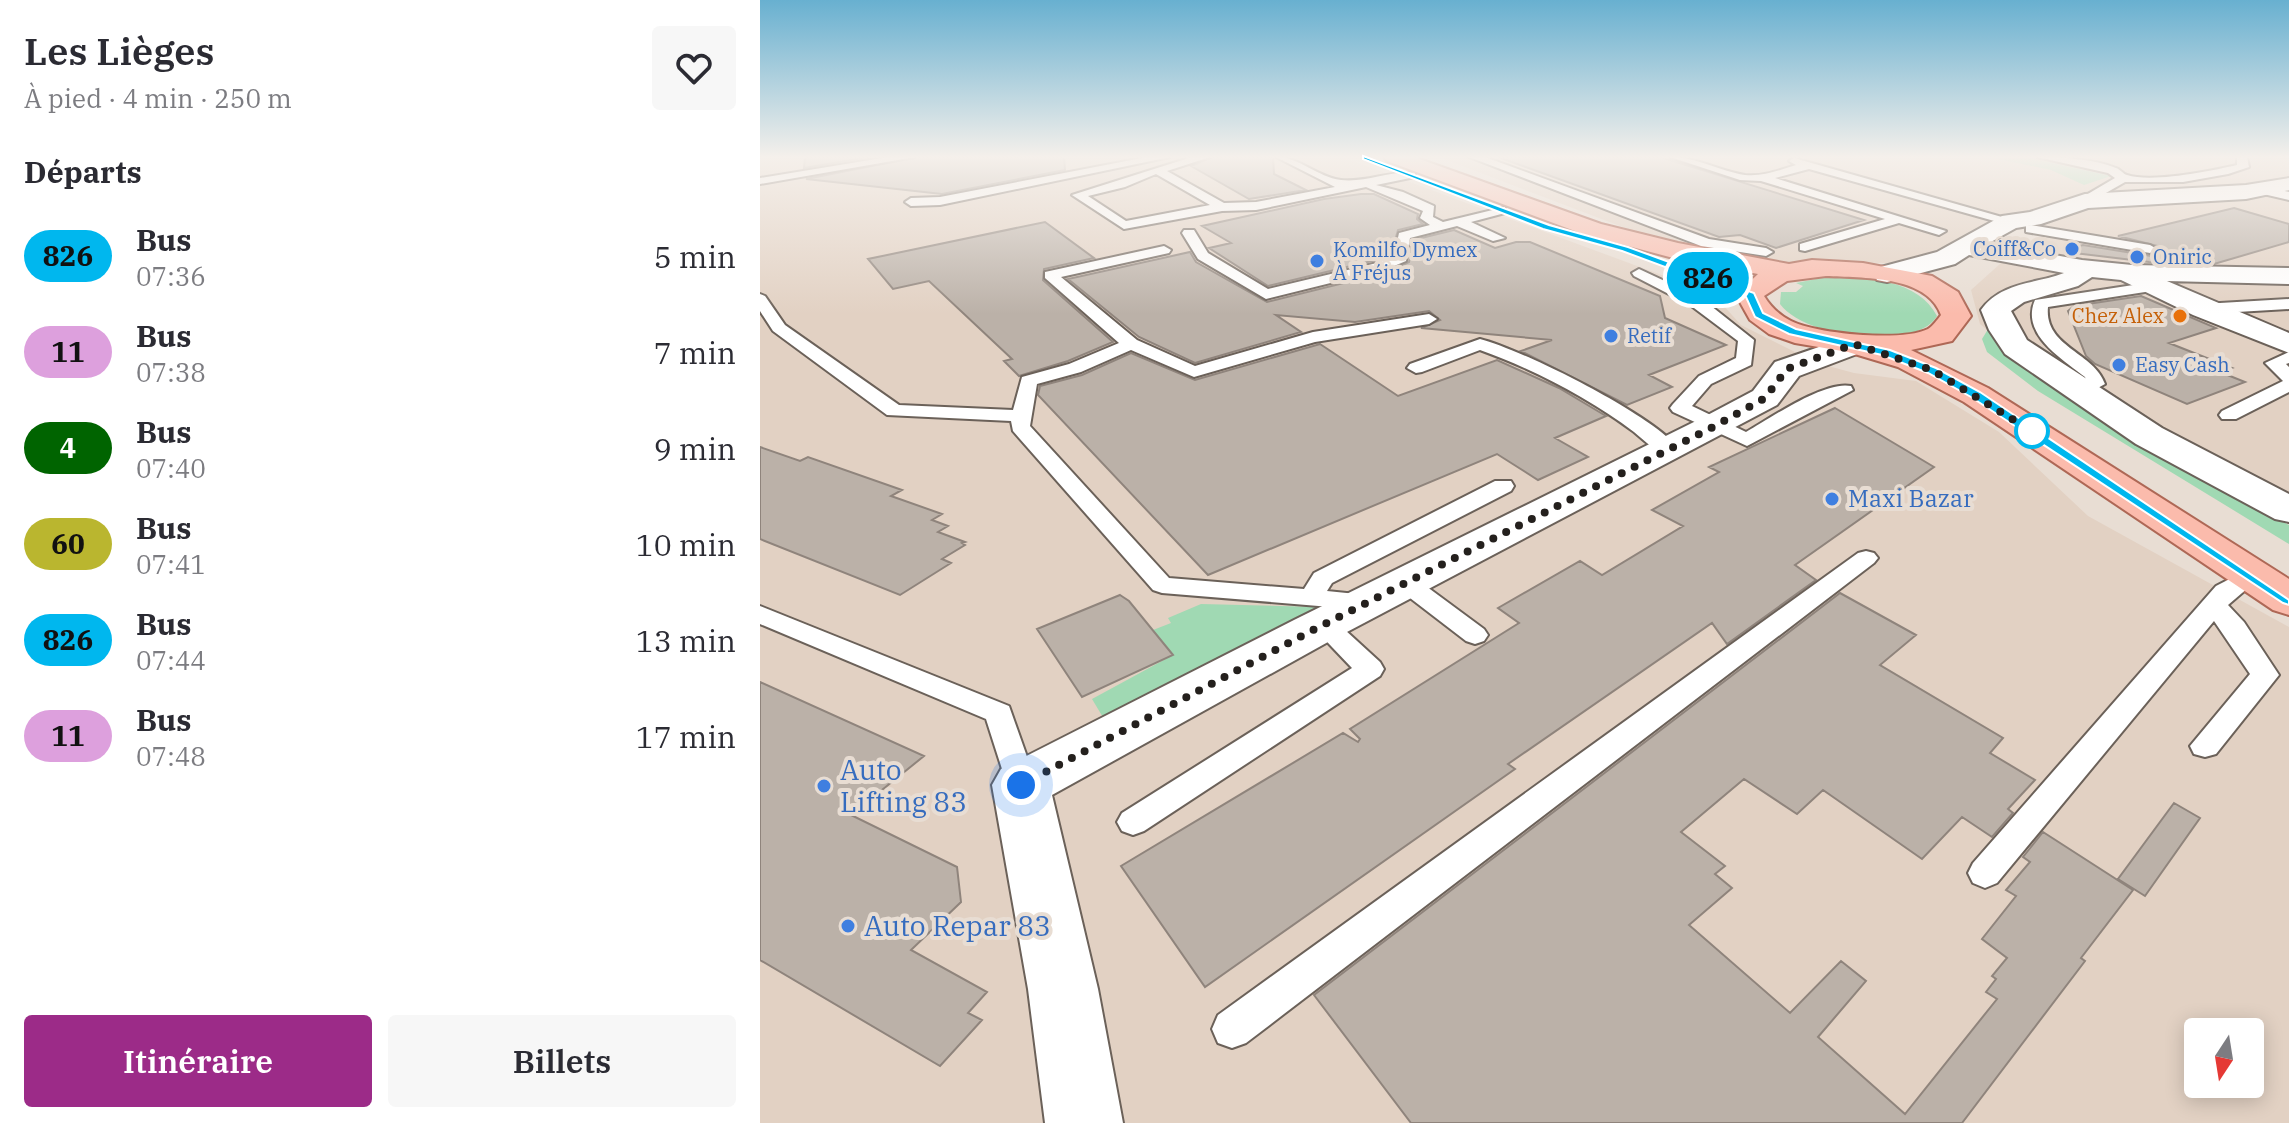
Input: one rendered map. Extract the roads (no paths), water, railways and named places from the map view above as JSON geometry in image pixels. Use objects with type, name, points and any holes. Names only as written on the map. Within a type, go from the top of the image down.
[{"type":"main road","points":[[1533,209],[1592,229],[1677,251],[1787,272],[1852,269],[1923,284],[1972,270]]},
{"type":"main road","points":[[1501,210],[1625,249],[1750,295],[1759,314],[1776,324],[1825,340],[1854,344],[1895,346],[1941,335],[1956,316],[1972,270]]},
{"type":"main road","points":[[1750,295],[1768,278],[1787,272]]},
{"type":"main road","points":[[1941,335],[2017,394],[2289,563]]},
{"type":"main road","points":[[1854,344],[1909,360],[1976,395],[2289,600]]},
{"type":"street","points":[[1972,270],[2025,223],[2062,209]]},
{"type":"street","points":[[1887,274],[1946,258],[1972,270],[2082,268],[2289,276]]},
{"type":"street","points":[[2082,268],[2079,276],[2067,282],[2020,292],[2005,300],[1996,310],[2004,330],[2016,347],[2071,387],[2149,436],[2289,510]]},
{"type":"street","points":[[2127,272],[2153,287],[2289,344]]},
{"type":"street","points":[[1776,324],[1778,345],[1787,369]]},
{"type":"street","points":[[1084,1123],[1063,989],[1021,785],[1318,611],[1388,592],[1715,426],[1765,398],[1787,369],[1854,344]]},
{"type":"lane","points":[[1100,209],[1124,225],[1209,209]]},
{"type":"lane","points":[[1430,209],[1426,218],[1441,226]]},
{"type":"lane","points":[[1616,209],[1704,242],[1741,251],[1766,252]]},
{"type":"lane","points":[[1867,209],[1939,231]]},
{"type":"lane","points":[[1805,247],[1927,209]]},
{"type":"lane","points":[[1971,209],[2150,249]]},
{"type":"lane","points":[[1189,233],[1203,256],[1266,294],[1382,266],[1401,258],[1404,236],[1501,210]]},
{"type":"lane","points":[[1457,221],[1498,238]]},
{"type":"lane","points":[[1164,250],[1050,275],[1131,344],[1194,372],[1313,337],[1429,319]]},
{"type":"lane","points":[[1639,273],[1683,292],[1690,301],[1732,327],[1746,340],[1745,361],[1705,380],[1680,408],[1747,440],[1809,404],[1844,390]]},
{"type":"lane","points":[[2071,387],[2096,384],[2093,375],[2042,333],[2038,313],[2041,303],[2153,287]]},
{"type":"lane","points":[[760,299],[779,328],[894,411],[1022,416]]},
{"type":"lane","points":[[2203,309],[2289,304]]},
{"type":"lane","points":[[1131,344],[1075,368],[1028,381],[1020,427],[1162,585],[1318,611],[1370,669],[1133,822]]},
{"type":"lane","points":[[1416,368],[1480,344],[1514,356],[1619,412],[1669,449]]},
{"type":"lane","points":[[2289,357],[2274,363],[2289,377]]},
{"type":"lane","points":[[2229,415],[2289,385]]},
{"type":"lane","points":[[1318,611],[1323,578],[1503,486]]},
{"type":"lane","points":[[1232,1029],[1866,558]]},
{"type":"lane","points":[[1985,873],[2225,592],[2251,575]]},
{"type":"lane","points":[[1388,592],[1475,635]]},
{"type":"lane","points":[[2205,746],[2265,675],[2235,628],[2214,605]]},
{"type":"lane","points":[[760,614],[999,713],[1021,785]]},
{"type":"place","name":"Coiff&Co","points":[[2072,249]]},
{"type":"place","name":"Oniric","points":[[2137,257]]},
{"type":"place","name":"Komilfo Dymex À Fréjus","points":[[1317,261]]},
{"type":"place","name":"Chez Alex","points":[[2180,316]]},
{"type":"place","name":"Retif","points":[[1611,336]]},
{"type":"place","name":"Easy Cash","points":[[2119,365]]},
{"type":"place","name":"Maxi Bazar","points":[[1832,499]]},
{"type":"place","name":"Auto Lifting 83","points":[[824,786]]},
{"type":"place","name":"Auto Repar 83","points":[[848,926]]}]
